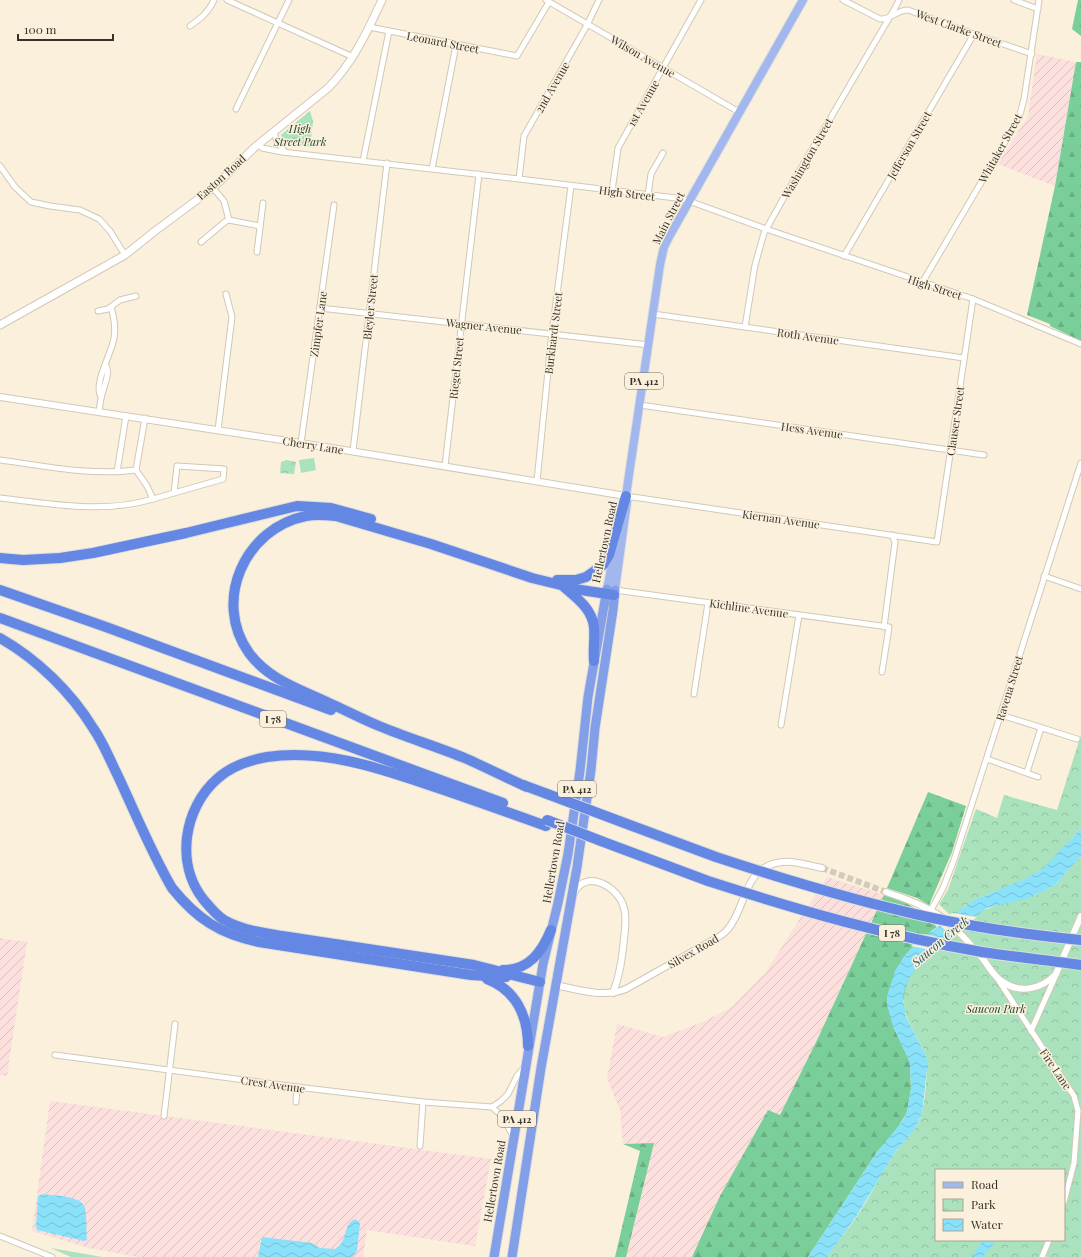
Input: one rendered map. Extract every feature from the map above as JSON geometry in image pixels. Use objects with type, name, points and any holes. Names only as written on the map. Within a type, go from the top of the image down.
[{"type":"highway","points":[[560,583],[586,577],[603,565],[609,555],[626,496]]},
{"type":"highway","points":[[0,558],[23,560],[48,559],[93,553],[186,533],[291,507],[314,506],[331,508],[353,513],[560,583],[590,613],[594,627],[594,661]]},
{"type":"highway","points":[[528,787],[467,759],[379,726],[276,678],[254,660],[244,644],[235,620],[235,586],[239,574],[245,561],[269,532],[287,522],[299,518],[322,515],[336,516],[431,544],[532,578],[610,592]]},
{"type":"highway","name":"I 78","points":[[0,590],[106,627],[716,857],[783,879],[929,917],[1039,935],[1081,940]]},
{"type":"highway","name":"Hellertown Road","points":[[494,1257],[524,1067],[540,982],[568,854],[594,661],[610,592]]},
{"type":"highway","name":"Hellertown Road","points":[[512,1257],[541,1068],[571,906],[591,770],[595,728],[613,610],[610,592]]},
{"type":"highway","name":"I 78","points":[[0,618],[546,823],[601,841],[708,881],[775,903],[837,920],[924,940],[1002,955],[1081,965]]},
{"type":"highway","points":[[0,638],[24,654],[61,686],[86,718],[105,749],[172,888],[188,907],[207,923],[230,934],[259,942],[471,975],[516,978],[556,985]]},
{"type":"highway","points":[[540,982],[474,965],[256,932],[233,924],[223,919],[196,889],[189,874],[186,852],[191,819],[202,796],[218,778],[228,771],[264,757],[296,755],[335,758],[368,766],[546,823]]},
{"type":"highway","points":[[494,970],[515,969],[530,961],[542,949],[551,930]]},
{"type":"highway","points":[[471,975],[490,980],[501,986],[513,997],[520,1006],[526,1021],[528,1046]]},
{"type":"main road","name":"Easton Road","points":[[0,325],[126,255],[155,231],[213,188],[243,158],[328,88],[338,78],[353,57],[382,0]]},
{"type":"main road","name":"Main Street","points":[[626,496],[660,265],[664,247],[803,0]]},
{"type":"main road","name":"Hellertown Road","points":[[610,592],[626,496]]},
{"type":"street","points":[[190,26],[211,7],[214,0]]},
{"type":"street","points":[[227,0],[353,57]]},
{"type":"street","points":[[236,110],[289,0]]},
{"type":"street","name":"2nd Avenue","points":[[518,179],[524,136],[587,25],[599,0]]},
{"type":"street","name":"1st Avenue","points":[[612,191],[618,148],[701,0]]},
{"type":"street","name":"West Clarke Street","points":[[843,0],[880,19],[886,19],[900,11],[908,10],[1032,54]]},
{"type":"street","name":"Washington Street","points":[[745,327],[754,265],[766,229],[899,0]]},
{"type":"street","points":[[1014,0],[1038,9]]},
{"type":"street","name":"Whitaker Street","points":[[922,283],[1019,118],[1032,54],[1039,0]]},
{"type":"street","name":"Leonard Street","points":[[369,27],[517,56],[547,1]]},
{"type":"street","name":"Wilson Avenue","points":[[547,1],[740,112]]},
{"type":"street","points":[[363,161],[389,31]]},
{"type":"street","name":"Jefferson Street","points":[[844,256],[974,34]]},
{"type":"street","points":[[432,169],[456,45]]},
{"type":"street","points":[[274,132],[277,142],[284,152]]},
{"type":"street","name":"High Street","points":[[259,144],[262,148],[284,152],[479,174],[689,201],[922,283],[973,299],[1081,344]]},
{"type":"street","points":[[648,195],[651,174],[663,153]]},
{"type":"street","name":"Bleyler Street","points":[[353,451],[387,163]]},
{"type":"street","points":[[0,166],[15,187],[31,202],[80,210],[99,219],[110,231],[126,255]]},
{"type":"street","name":"Riegel Street","points":[[445,466],[479,174]]},
{"type":"street","name":"Burkhardt Street","points":[[537,481],[552,334],[571,186]]},
{"type":"street","points":[[213,188],[224,201],[229,220]]},
{"type":"street","points":[[257,252],[263,204]]},
{"type":"street","name":"Zimpfer Lane","points":[[301,442],[334,205]]},
{"type":"street","points":[[201,242],[229,220],[260,226]]},
{"type":"street","points":[[218,430],[232,317],[226,294]]},
{"type":"street","points":[[98,311],[111,307],[120,300],[136,296]]},
{"type":"street","name":"Clauser Street","points":[[937,542],[973,299]]},
{"type":"street","points":[[99,412],[108,369],[106,365],[113,344],[115,332],[111,307]]},
{"type":"street","name":"Wagner Avenue","points":[[320,308],[649,345]]},
{"type":"street","name":"Roth Avenue","points":[[653,314],[964,358]]},
{"type":"street","name":"Cherry Lane","points":[[0,397],[301,442],[626,496]]},
{"type":"street","name":"Hess Avenue","points":[[640,405],[984,455]]},
{"type":"street","points":[[117,472],[126,416]]},
{"type":"street","points":[[145,418],[136,470],[147,486],[153,499]]},
{"type":"street","points":[[0,460],[77,471],[117,472],[136,470]]},
{"type":"street","name":"Ravena Street","points":[[931,910],[943,888],[954,860],[1044,576],[1079,478],[1081,463]]},
{"type":"street","points":[[0,498],[89,508],[128,505],[153,499],[174,493],[223,479],[224,469],[177,466],[174,493]]},
{"type":"street","name":"Kiernan Avenue","points":[[626,496],[937,542]]},
{"type":"street","points":[[882,672],[889,627],[884,627],[895,542],[892,536]]},
{"type":"street","points":[[1044,576],[1081,589]]},
{"type":"street","name":"Kichline Avenue","points":[[610,592],[708,603],[884,627]]},
{"type":"street","points":[[694,694],[708,603]]},
{"type":"street","points":[[781,725],[799,615]]},
{"type":"street","points":[[1001,715],[1077,739]]},
{"type":"street","points":[[1027,772],[1041,728]]},
{"type":"street","points":[[987,759],[1038,777]]},
{"type":"street","name":"Silvex Road","points":[[556,985],[597,993],[613,993],[626,989],[725,933],[734,920],[750,883],[761,869],[766,866],[782,862],[792,862],[822,868]]},
{"type":"street","points":[[571,906],[574,894],[578,887],[582,883],[588,881],[597,882],[607,886],[616,892],[623,903],[626,917],[621,964],[613,993]]},
{"type":"street","points":[[886,892],[912,900],[943,918],[962,935],[995,975],[1007,984],[1029,989],[1049,980],[1058,970]]},
{"type":"street","points":[[1031,1031],[1081,916]]},
{"type":"street","name":"Fire Lane","points":[[995,975],[1074,1096],[1077,1104],[1078,1111],[1074,1163],[1065,1198]]},
{"type":"street","points":[[164,1116],[175,1024]]},
{"type":"street","name":"Crest Avenue","points":[[55,1055],[297,1087],[424,1102],[492,1107]]},
{"type":"street","points":[[514,1138],[503,1117],[492,1107],[508,1094],[517,1076],[524,1067]]},
{"type":"street","points":[[296,1102],[297,1087]]},
{"type":"street","points":[[420,1146],[424,1102]]},
{"type":"street","points":[[0,1236],[52,1257]]},
{"type":"street","points":[[1042,1257],[1049,1241]]},
{"type":"shaded area","points":[[1037,54],[1076,62],[1055,186],[998,164],[1028,116]]},
{"type":"shaded area","points":[[827,877],[884,895],[780,1116],[768,1110],[720,1196],[692,1257],[626,1257],[654,1143],[623,1144],[620,1110],[607,1078],[617,1024],[663,1037],[705,1021],[732,1007],[765,973]]},
{"type":"shaded area","points":[[0,938],[27,942],[7,1076],[0,1075]]},
{"type":"shaded area","points":[[50,1101],[491,1159],[475,1246],[367,1230],[363,1257],[138,1257],[89,1248],[32,1231]]},
{"type":"green space","points":[[1078,0],[1081,0],[1081,36],[1072,29]]},
{"type":"green space","points":[[1076,62],[1081,62],[1081,341],[1050,326],[1050,324],[1027,315],[1055,186]]},
{"type":"green space","name":"High Street Park","points":[[310,111],[313,121],[310,147],[284,143],[281,135]]},
{"type":"green space","points":[[314,458],[316,470],[301,473],[299,460]]},
{"type":"green space","points":[[287,460],[296,462],[294,474],[280,473],[281,462]]},
{"type":"green space","name":"Saucon Park","points":[[1081,735],[1081,828],[1054,859],[1036,874],[1018,883],[980,897],[963,908],[984,910],[1036,895],[1056,884],[1081,856],[1081,1257],[1048,1257],[1040,1254],[1039,1257],[827,1257],[856,1218],[895,1153],[920,1119],[927,1073],[926,1058],[925,1053],[907,1019],[904,1004],[905,989],[907,982],[920,963],[962,927],[939,904],[948,890],[976,809],[997,818],[1004,795],[1057,810]]},
{"type":"green space","points":[[928,792],[966,806],[952,852],[929,905],[917,898],[887,888]]},
{"type":"green space","points":[[884,895],[904,902],[923,913],[937,927],[931,931],[893,1026],[910,1062],[911,1089],[907,1112],[897,1129],[877,1152],[808,1257],[692,1257],[720,1196],[768,1110],[780,1115],[818,1038]]},
{"type":"green space","points":[[654,1143],[626,1257],[615,1257],[640,1151],[623,1144]]},
{"type":"green space","points":[[51,1248],[102,1257],[71,1257]]},
{"type":"water","name":"Saucon Creek","points":[[1081,828],[1081,856],[1056,884],[1026,899],[987,908],[925,957],[911,975],[905,987],[903,998],[906,1017],[925,1053],[927,1060],[922,1114],[915,1129],[896,1151],[856,1217],[827,1257],[808,1257],[877,1152],[901,1123],[907,1112],[911,1089],[910,1063],[893,1026],[887,1005],[887,996],[895,971],[904,956],[917,942],[974,900],[1023,880],[1044,868]]},
{"type":"water","points":[[43,1194],[73,1198],[83,1204],[86,1212],[87,1240],[84,1241],[37,1230],[38,1196]]},
{"type":"water","points":[[355,1219],[360,1223],[357,1251],[352,1257],[258,1257],[262,1237],[312,1243],[320,1248],[335,1249],[344,1239],[349,1223]]},
{"type":"water","points":[[982,1241],[995,1241],[983,1257],[972,1257]]},
{"type":"pier","points":[[952,913],[977,917],[954,937],[938,924]]},
{"type":"pier","points":[[924,934],[950,940],[936,951],[911,946]]},
{"type":"tunnel","points":[[822,868],[886,892]]}]
